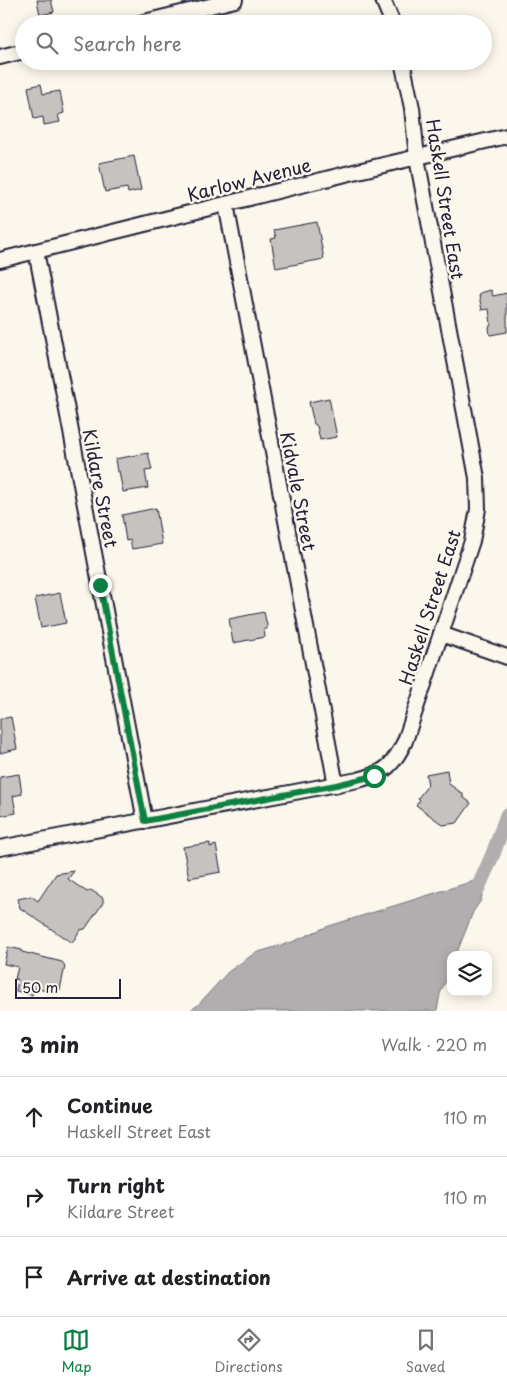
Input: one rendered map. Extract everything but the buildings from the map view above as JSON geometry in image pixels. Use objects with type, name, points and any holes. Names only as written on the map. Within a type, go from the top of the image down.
[{"type":"street","points":[[173,15],[235,0]]},
{"type":"street","points":[[383,0],[389,15]]},
{"type":"street","points":[[0,56],[15,53]]},
{"type":"street","name":"Haskell Street East","points":[[0,848],[336,785],[374,776],[387,768],[398,756],[405,741],[472,541],[478,509],[477,478],[417,158],[412,108],[404,70]]},
{"type":"street","name":"Karlow Avenue","points":[[0,260],[507,136]]},
{"type":"street","name":"Kidvale Street","points":[[226,204],[336,785]]},
{"type":"street","name":"Kildare Street","points":[[36,251],[145,821]]},
{"type":"street","points":[[441,634],[507,657]]},
{"type":"shaded area","points":[[477,880],[484,884],[481,900],[473,912],[458,951],[447,951],[447,977],[440,994],[437,1011],[189,1011],[198,1005],[228,972],[255,953],[292,942],[326,927]]},
{"type":"waterway","points":[[478,888],[507,815]]},
{"type":"route","points":[[100,585],[145,821],[336,785],[374,776]]}]
